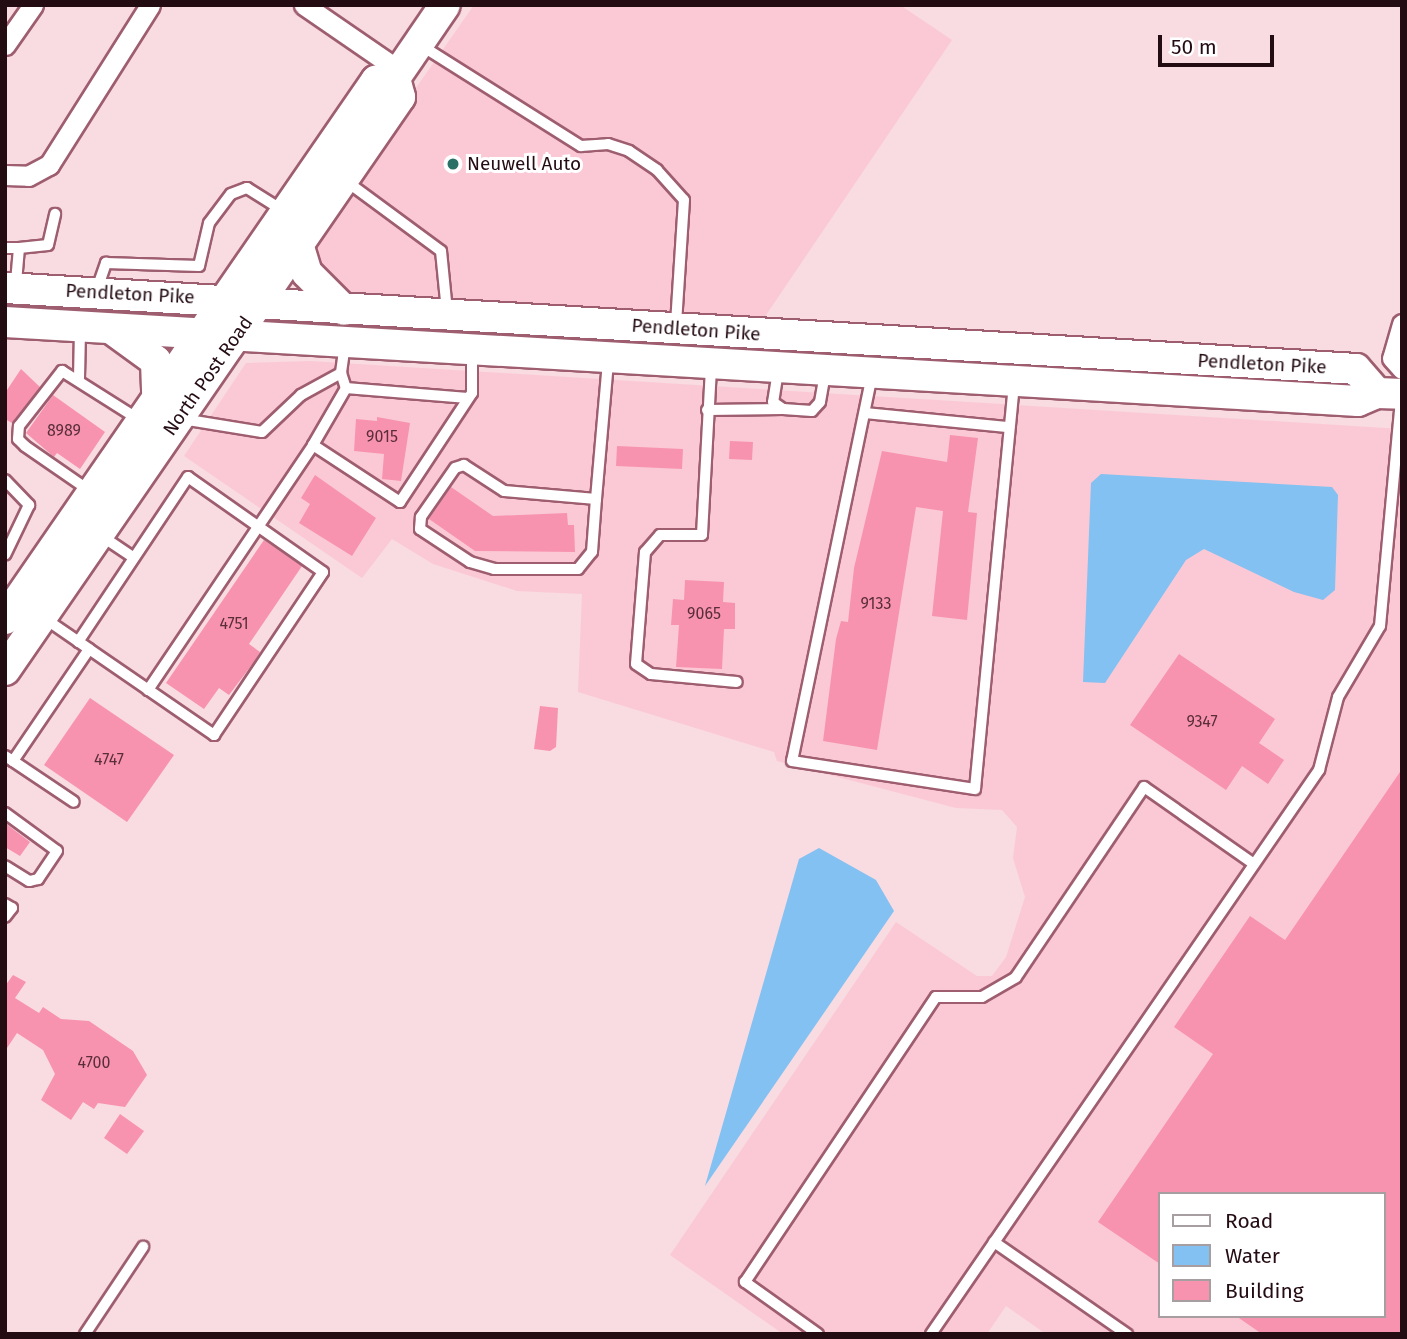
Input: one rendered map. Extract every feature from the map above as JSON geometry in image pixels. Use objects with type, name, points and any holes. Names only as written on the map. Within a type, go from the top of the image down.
[{"type":"main road","name":"North Post Road","points":[[5,670],[23,608],[92,493],[376,81],[398,74],[441,7]]},
{"type":"main road","name":"North Post Road","points":[[23,608],[99,534],[400,97],[398,74]]},
{"type":"main road","points":[[298,244],[307,273],[344,310]]},
{"type":"main road","name":"Pendleton Pike","points":[[11,288],[1356,369],[1395,392]]},
{"type":"main road","name":"Pendleton Pike","points":[[5,322],[1358,401],[1395,392]]},
{"type":"main road","points":[[94,327],[132,339],[156,361],[149,410]]},
{"type":"street","points":[[5,45],[33,5]]},
{"type":"street","points":[[5,175],[28,176],[50,165],[150,5]]},
{"type":"street","points":[[304,5],[398,74]]},
{"type":"street","points":[[1402,324],[1392,358],[1402,369]]},
{"type":"lane","points":[[418,44],[581,146],[608,144],[629,151],[666,180],[684,200],[675,328]]},
{"type":"lane","points":[[343,179],[440,251],[448,315]]},
{"type":"lane","points":[[97,293],[106,263],[199,265],[209,223],[231,194],[247,188],[285,212]]},
{"type":"lane","points":[[5,248],[48,245],[55,214]]},
{"type":"lane","points":[[11,288],[19,248]]},
{"type":"lane","points":[[79,378],[94,327]]},
{"type":"lane","points":[[148,690],[313,445],[346,388],[341,373],[345,342]]},
{"type":"lane","points":[[313,445],[400,502],[468,398],[472,350]]},
{"type":"lane","points":[[596,499],[504,491],[464,465],[455,468],[421,517],[420,529],[470,562],[494,569],[578,569],[592,552],[608,358]]},
{"type":"lane","points":[[712,364],[702,535],[660,535],[645,552],[636,664],[650,674],[737,682]]},
{"type":"lane","points":[[778,367],[773,402],[783,409]]},
{"type":"lane","points":[[708,410],[812,411],[820,402],[825,370]]},
{"type":"lane","points":[[92,493],[25,446],[17,432],[54,374],[69,371],[149,410]]},
{"type":"lane","points":[[179,418],[262,432],[300,395],[341,373]]},
{"type":"lane","points":[[872,374],[792,761],[975,789],[1014,382]]},
{"type":"lane","points":[[346,388],[468,398]]},
{"type":"lane","points":[[931,1334],[1319,770],[1338,698],[1380,626],[1395,392]]},
{"type":"lane","points":[[865,413],[1009,427]]},
{"type":"lane","points":[[23,608],[89,649],[214,735],[323,572],[188,477],[78,642]]},
{"type":"lane","points":[[5,480],[29,505],[24,526],[5,555]]},
{"type":"lane","points":[[99,534],[134,558]]},
{"type":"lane","points":[[74,802],[9,758],[89,649]]},
{"type":"lane","points":[[818,1334],[745,1282],[936,997],[982,997],[1016,977],[1144,787],[1254,864]]},
{"type":"lane","points":[[5,813],[57,851],[38,879],[29,881],[5,866]]},
{"type":"lane","points":[[5,904],[12,908],[5,917]]},
{"type":"lane","points":[[994,1242],[1127,1334]]},
{"type":"lane","points":[[85,1334],[143,1247]]},
{"type":"shaded area","points":[[474,5],[900,5],[952,40],[762,321],[336,294],[314,275],[308,242]]},
{"type":"shaded area","points":[[310,361],[1402,429],[1402,1334],[1046,1334],[1006,1306],[987,1334],[783,1334],[670,1255],[896,922],[977,976],[992,976],[1006,957],[1025,897],[1013,858],[1017,827],[1002,810],[956,808],[777,761],[774,752],[578,692],[582,594],[517,591],[433,564],[392,539],[362,578],[184,456],[246,363]]},
{"type":"water","points":[[1101,474],[1332,487],[1338,495],[1335,590],[1323,600],[1294,592],[1204,549],[1186,560],[1105,683],[1083,682],[1091,483]]},
{"type":"water","points":[[819,848],[876,880],[894,911],[705,1186],[799,859]]},
{"type":"building","points":[[21,369],[40,387],[12,423],[5,419],[5,393]]},
{"type":"building","points":[[53,395],[105,432],[80,469],[57,453],[54,457],[26,433]]},
{"type":"building","points":[[377,417],[410,423],[401,481],[382,479],[384,454],[354,451],[356,419],[377,421]]},
{"type":"building","points":[[950,435],[978,438],[968,512],[977,513],[967,620],[932,616],[943,511],[916,507],[877,750],[823,741],[836,639],[841,621],[848,622],[854,568],[882,451],[947,462]]},
{"type":"building","points":[[730,441],[753,442],[752,460],[729,459]]},
{"type":"building","points":[[617,446],[683,449],[682,469],[616,466]]},
{"type":"building","points":[[315,475],[376,518],[352,556],[299,523],[310,504],[301,498]]},
{"type":"building","points":[[451,487],[493,516],[567,513],[568,525],[574,525],[575,552],[475,551],[429,519]]},
{"type":"building","points":[[264,540],[302,566],[249,644],[260,652],[254,662],[229,695],[219,688],[204,709],[166,683]]},
{"type":"building","points":[[685,580],[724,582],[723,602],[735,603],[735,629],[724,629],[722,669],[676,667],[679,625],[671,625],[673,599],[684,600]]},
{"type":"building","points":[[1179,654],[1275,719],[1259,743],[1284,760],[1268,784],[1242,766],[1226,790],[1130,725]]},
{"type":"building","points":[[90,698],[174,755],[127,822],[44,765]]},
{"type":"building","points":[[540,706],[558,708],[556,747],[550,751],[534,749]]},
{"type":"building","points":[[1402,769],[1402,1334],[1262,1334],[1239,1318],[1386,1318],[1386,1192],[1158,1192],[1158,1263],[1098,1222],[1213,1054],[1174,1027],[1250,916],[1285,940]]},
{"type":"building","points":[[5,823],[30,842],[20,856],[5,847]]},
{"type":"building","points":[[13,975],[26,982],[15,998],[39,1013],[43,1007],[61,1019],[89,1021],[133,1051],[147,1075],[125,1107],[98,1103],[94,1109],[83,1102],[71,1120],[41,1100],[55,1074],[43,1050],[17,1033],[5,1051],[5,986]]},
{"type":"building","points":[[120,1114],[144,1131],[127,1154],[104,1138]]},
{"type":"place","name":"Neuwell Auto","points":[[453,164]]}]
